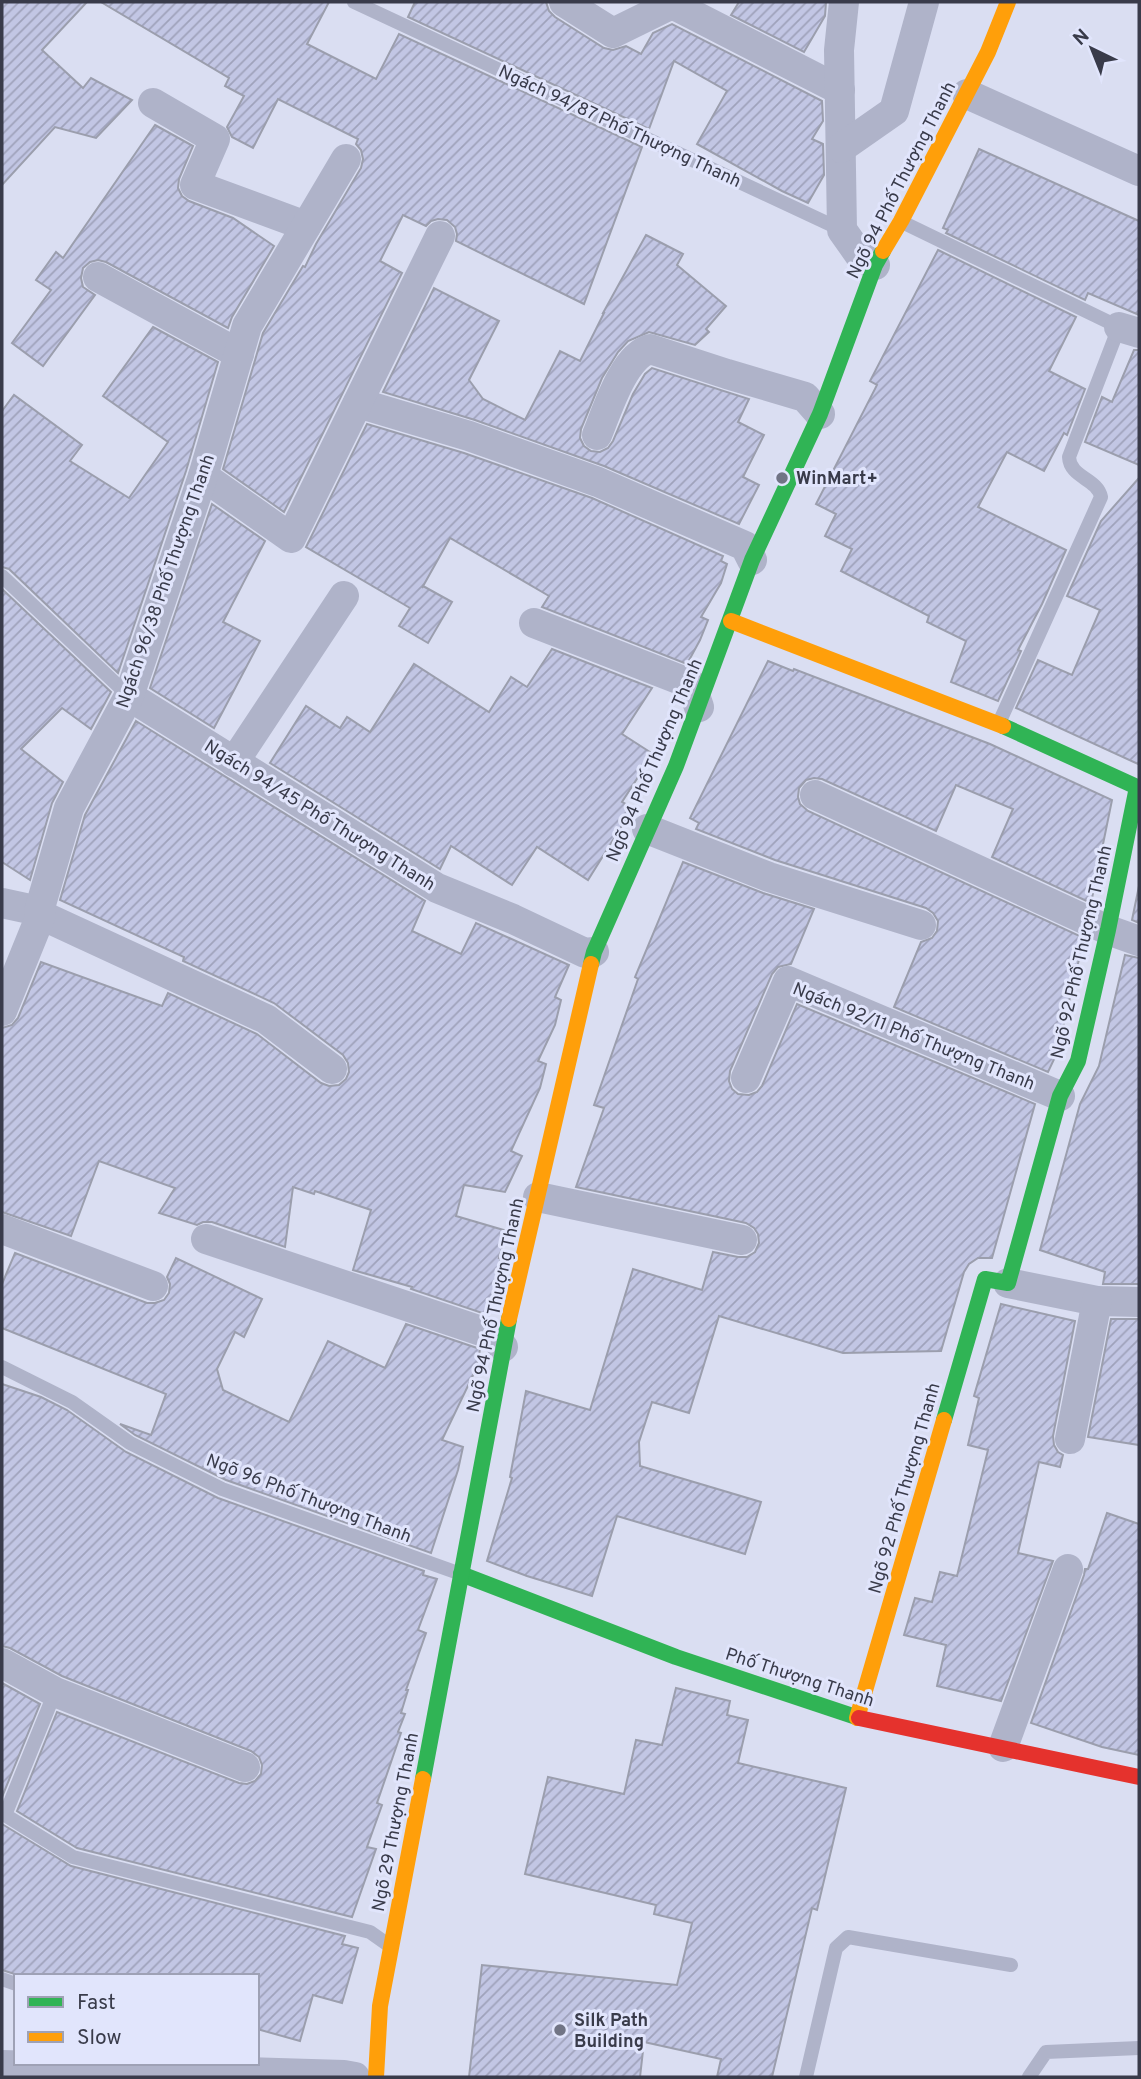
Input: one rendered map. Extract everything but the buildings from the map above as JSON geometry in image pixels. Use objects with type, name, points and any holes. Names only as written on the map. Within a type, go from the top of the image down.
[{"type":"street","points":[[564,2],[613,33],[672,4],[840,90]]},
{"type":"street","points":[[842,230],[839,50],[844,2]]},
{"type":"street","points":[[841,148],[894,111],[924,2]]},
{"type":"street","name":"Ngõ 94 Phố Thượng Thanh","points":[[461,1574],[503,1347],[594,952],[676,766],[732,621],[752,560],[820,414],[875,265],[967,94],[1008,2]]},
{"type":"street","points":[[967,94],[1139,171]]},
{"type":"street","points":[[153,103],[215,139],[195,185],[306,226]]},
{"type":"street","name":"Ngách 96/38 Phố Thượng Thanh","points":[[2,1011],[40,913],[69,808],[129,696],[203,476],[247,326],[346,159]]},
{"type":"street","name":"Ngách 94/87 Phố Thượng Thanh","points":[[842,230],[861,257],[875,265]]},
{"type":"street","points":[[203,476],[291,538],[440,236]]},
{"type":"street","points":[[98,277],[239,354]]},
{"type":"street","points":[[597,435],[621,378],[634,359],[650,349],[805,397],[820,414]]},
{"type":"street","points":[[358,403],[469,436],[598,482],[745,546],[752,560]]},
{"type":"street","points":[[234,762],[344,596]]},
{"type":"street","name":"Ngõ 92 Phố Thượng Thanh","points":[[732,621],[998,724],[1137,787],[1078,1060],[1060,1096],[1008,1283],[985,1279],[857,1718]]},
{"type":"street","points":[[534,623],[691,684],[699,707]]},
{"type":"street","name":"Ngách 94/45 Phố Thượng Thanh","points":[[129,696],[437,888],[513,919],[585,953],[594,952]]},
{"type":"street","points":[[815,795],[1108,930],[1139,941]]},
{"type":"street","points":[[647,829],[768,877],[921,925]]},
{"type":"street","points":[[2,903],[40,913],[266,1018],[332,1069]]},
{"type":"street","name":"Ngách 92/11 Phố Thượng Thanh","points":[[747,1079],[788,981],[1060,1096]]},
{"type":"street","points":[[538,1197],[742,1240]]},
{"type":"street","points":[[2,1229],[153,1286]]},
{"type":"street","points":[[205,1239],[493,1335],[503,1347]]},
{"type":"street","points":[[1008,1283],[1097,1301],[1139,1302]]},
{"type":"street","points":[[1070,1439],[1097,1301]]},
{"type":"street","points":[[1003,1747],[1068,1569]]},
{"type":"street","name":"Phố Thượng Thanh","points":[[461,1574],[676,1657],[857,1718],[1139,1777]]},
{"type":"street","name":"Ngõ 29 Thượng Thanh","points":[[376,2077],[380,2006],[390,1946],[461,1574]]},
{"type":"street","points":[[2,1663],[55,1692],[245,1767]]},
{"type":"street","points":[[2,2065],[252,2068],[355,2077]]},
{"type":"lane","name":"Ngách 94/87 Phố Thượng Thanh","points":[[354,2],[842,230]]},
{"type":"lane","points":[[901,221],[1129,330],[1069,457],[1070,467],[1097,488],[1101,497],[998,724]]},
{"type":"lane","points":[[2,576],[129,696]]},
{"type":"lane","name":"Ngõ 96 Phố Thượng Thanh","points":[[2,1367],[72,1402],[130,1443],[222,1489],[461,1574]]},
{"type":"lane","points":[[55,1692],[5,1815],[73,1857],[370,1931],[390,1946]]},
{"type":"lane","points":[[806,2077],[836,1948],[848,1937],[1011,1965]]},
{"type":"lane","points":[[1029,2077],[1046,2052],[1139,2048]]},
{"type":"traffic: fast","points":[[591,964],[676,766],[752,560],[820,414],[875,265],[883,251]]},
{"type":"traffic: fast","points":[[944,1420],[985,1279],[1008,1283],[1060,1096],[1078,1061],[1137,787],[1003,726]]},
{"type":"traffic: fast","points":[[423,1779],[509,1319]]},
{"type":"traffic: fast","points":[[461,1574],[676,1657],[859,1718]]},
{"type":"traffic: slow","points":[[883,251],[988,52],[1008,2]]},
{"type":"traffic: slow","points":[[731,621],[1003,726]]},
{"type":"traffic: slow","points":[[509,1319],[591,964]]},
{"type":"traffic: slow","points":[[857,1718],[944,1420]]},
{"type":"traffic: slow","points":[[376,2077],[380,2006],[423,1779]]},
{"type":"traffic: jam","points":[[859,1718],[1139,1777]]},
{"type":"place","name":"WinMart+","points":[[782,478]]},
{"type":"place","name":"Silk Path Building","points":[[560,2030]]}]
